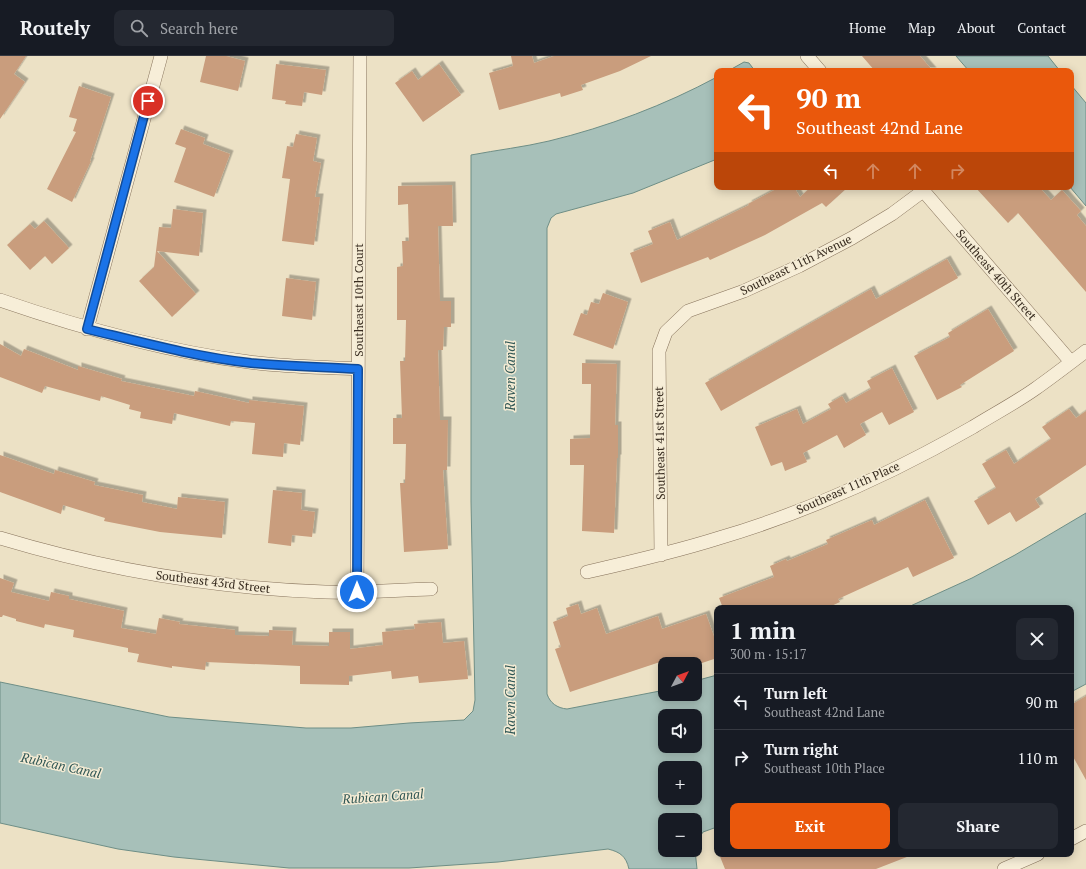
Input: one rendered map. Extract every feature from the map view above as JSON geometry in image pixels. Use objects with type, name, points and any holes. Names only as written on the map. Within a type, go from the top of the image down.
[{"type":"street","points":[[87,329],[161,56]]},
{"type":"street","name":"Southeast 10th Court","points":[[357,592],[360,56]]},
{"type":"street","points":[[807,56],[817,68]]},
{"type":"street","name":"Southeast 11th Avenue","points":[[666,332],[688,311],[744,291],[799,266],[852,238],[892,214],[921,190]]},
{"type":"street","name":"Southeast 40th Street","points":[[923,190],[1071,362]]},
{"type":"street","points":[[0,300],[87,329],[152,345],[252,363],[358,369]]},
{"type":"street","name":"Southeast 41st Street","points":[[661,555],[659,351],[666,332]]},
{"type":"street","name":"Southeast 11th Place","points":[[587,572],[661,555],[720,538],[835,496],[890,471],[949,440],[1034,390],[1086,351]]},
{"type":"street","name":"Southeast 43rd Street","points":[[0,538],[74,558],[166,577],[261,588],[357,592],[431,589]]},
{"type":"street","points":[[1074,837],[1086,831]]},
{"type":"street","points":[[1004,869],[1031,857]]},
{"type":"water","points":[[956,56],[1048,56],[1058,68],[966,68]]},
{"type":"water","points":[[744,62],[749,63],[753,68],[733,68]]},
{"type":"water","points":[[714,78],[714,160],[633,193],[556,214],[551,218],[547,228],[547,694],[554,704],[560,708],[567,709],[658,691],[658,701],[702,701],[702,679],[714,676],[714,828],[702,834],[702,813],[658,813],[658,857],[696,857],[697,869],[629,869],[622,855],[608,849],[498,862],[409,868],[289,868],[174,857],[118,849],[0,823],[0,682],[169,717],[306,728],[351,728],[464,720],[473,711],[475,700],[471,501],[471,155],[540,143],[571,135],[614,122],[656,106]]},
{"type":"water","points":[[1074,89],[1086,103],[1086,206],[1073,190],[1074,190]]},
{"type":"water","points":[[1086,513],[1086,684],[1074,690],[1074,605],[913,605],[972,578],[1015,555]]},
{"type":"building","points":[[0,56],[26,56],[14,74],[25,82],[0,119]]},
{"type":"building","points":[[206,56],[226,56],[245,61],[238,91],[200,82]]},
{"type":"building","points":[[511,56],[532,56],[534,63],[554,56],[651,56],[620,71],[581,85],[583,90],[561,97],[560,93],[499,110],[489,73],[513,66]]},
{"type":"building","points":[[862,56],[920,56],[930,68],[872,68]]},
{"type":"building","points":[[276,64],[326,70],[322,95],[304,92],[302,106],[285,104],[286,101],[272,99]]},
{"type":"building","points":[[439,64],[461,95],[423,122],[395,83],[412,71],[418,80]]},
{"type":"building","points":[[79,86],[111,97],[91,161],[72,202],[47,189],[76,132],[73,131],[77,119],[69,117]]},
{"type":"building","points":[[181,129],[205,138],[203,144],[230,154],[214,197],[174,182],[186,148],[175,144]]},
{"type":"building","points":[[296,134],[317,138],[313,161],[321,163],[315,197],[320,197],[314,245],[282,241],[290,179],[282,178],[287,146],[293,147]]},
{"type":"building","points":[[452,185],[453,226],[438,226],[440,301],[451,301],[451,327],[444,327],[443,350],[438,350],[440,420],[448,420],[447,470],[443,470],[448,549],[404,552],[400,483],[405,483],[406,444],[393,444],[393,418],[402,418],[400,361],[405,361],[406,320],[397,320],[397,267],[403,266],[402,241],[409,241],[408,204],[398,205],[398,186]]},
{"type":"building","points":[[774,190],[796,190],[800,197],[808,190],[845,190],[826,207],[822,203],[765,235],[710,260],[708,257],[641,283],[630,253],[653,244],[648,231],[670,222],[677,240],[749,205],[748,204]]},
{"type":"building","points":[[978,190],[1042,190],[1051,200],[1062,190],[1081,211],[1077,215],[1086,226],[1086,292],[1018,213],[1008,223]]},
{"type":"building","points":[[173,209],[203,213],[199,256],[157,251],[196,294],[172,317],[139,281],[154,267],[159,227],[171,228]]},
{"type":"building","points":[[44,221],[69,248],[52,264],[45,256],[30,270],[7,245],[30,224],[35,229]]},
{"type":"building","points":[[947,259],[958,278],[721,411],[705,383],[871,289],[876,299]]},
{"type":"building","points":[[286,278],[316,282],[312,320],[282,316]]},
{"type":"building","points":[[603,293],[628,302],[613,349],[573,335],[581,313],[587,315],[591,302],[599,304]]},
{"type":"building","points":[[988,309],[1014,351],[960,385],[962,387],[937,400],[914,356],[950,337],[948,333]]},
{"type":"building","points":[[0,344],[21,356],[24,349],[78,370],[78,366],[122,379],[121,381],[194,396],[195,391],[249,403],[249,400],[304,406],[300,445],[284,443],[283,457],[252,454],[255,423],[231,421],[230,426],[174,413],[172,424],[140,418],[141,412],[129,409],[130,405],[101,396],[100,401],[45,386],[42,393],[0,377]]},
{"type":"building","points":[[582,363],[617,364],[615,425],[618,425],[618,458],[614,533],[582,531],[584,465],[570,465],[570,439],[590,438],[591,384],[582,384]]},
{"type":"building","points":[[892,368],[914,412],[889,425],[882,412],[860,424],[866,435],[844,448],[837,435],[803,453],[807,462],[785,471],[782,462],[771,466],[755,427],[797,409],[803,424],[831,409],[828,404],[842,396],[846,403],[871,389],[867,381]]},
{"type":"building","points":[[1069,409],[1076,418],[1086,411],[1086,465],[1035,499],[1040,507],[1016,522],[1010,512],[988,525],[974,501],[996,488],[982,464],[1006,450],[1014,464],[1051,439],[1042,427]]},
{"type":"building","points":[[0,455],[54,474],[55,470],[95,482],[94,485],[143,495],[142,502],[177,509],[178,497],[225,502],[222,538],[160,532],[104,521],[105,518],[63,505],[61,514],[0,492]]},
{"type":"building","points":[[273,490],[302,493],[301,510],[315,512],[312,537],[292,535],[291,546],[268,543]]},
{"type":"building","points":[[925,500],[954,558],[913,577],[908,567],[838,599],[840,602],[834,605],[722,605],[719,598],[774,577],[770,566],[786,559],[787,561],[828,544],[826,540],[872,520],[874,525]]},
{"type":"building","points":[[0,578],[14,583],[11,592],[49,601],[51,592],[69,596],[69,599],[124,611],[121,628],[156,634],[159,618],[180,622],[179,624],[235,630],[235,635],[269,636],[269,630],[293,631],[292,645],[329,646],[329,632],[350,632],[350,649],[383,645],[382,632],[415,629],[414,624],[441,622],[443,643],[464,641],[468,679],[419,683],[418,676],[392,679],[391,671],[349,676],[349,685],[300,684],[300,666],[206,662],[205,670],[172,666],[172,668],[137,662],[139,654],[128,652],[128,648],[73,637],[74,630],[45,624],[44,628],[16,621],[16,619],[3,615],[0,617]]},
{"type":"building","points":[[578,604],[581,614],[597,608],[606,634],[658,616],[662,629],[706,614],[714,637],[714,659],[702,663],[702,657],[658,657],[658,663],[570,692],[555,649],[561,647],[553,622],[568,616],[566,608]]},
{"type":"building","points":[[1086,696],[1086,780],[1074,758],[1074,703]]},
{"type":"building","points":[[720,857],[907,857],[876,869],[725,869]]},
{"type":"route","points":[[148,101],[87,329],[152,345],[218,358],[252,363],[358,369],[357,592]]},
{"type":"water label","name":"Raven Canal","points":[[510,376]]},
{"type":"water label","name":"Raven Canal","points":[[510,700]]},
{"type":"water label","name":"Rubican Canal","points":[[61,765]]},
{"type":"water label","name":"Rubican Canal","points":[[383,796]]}]
